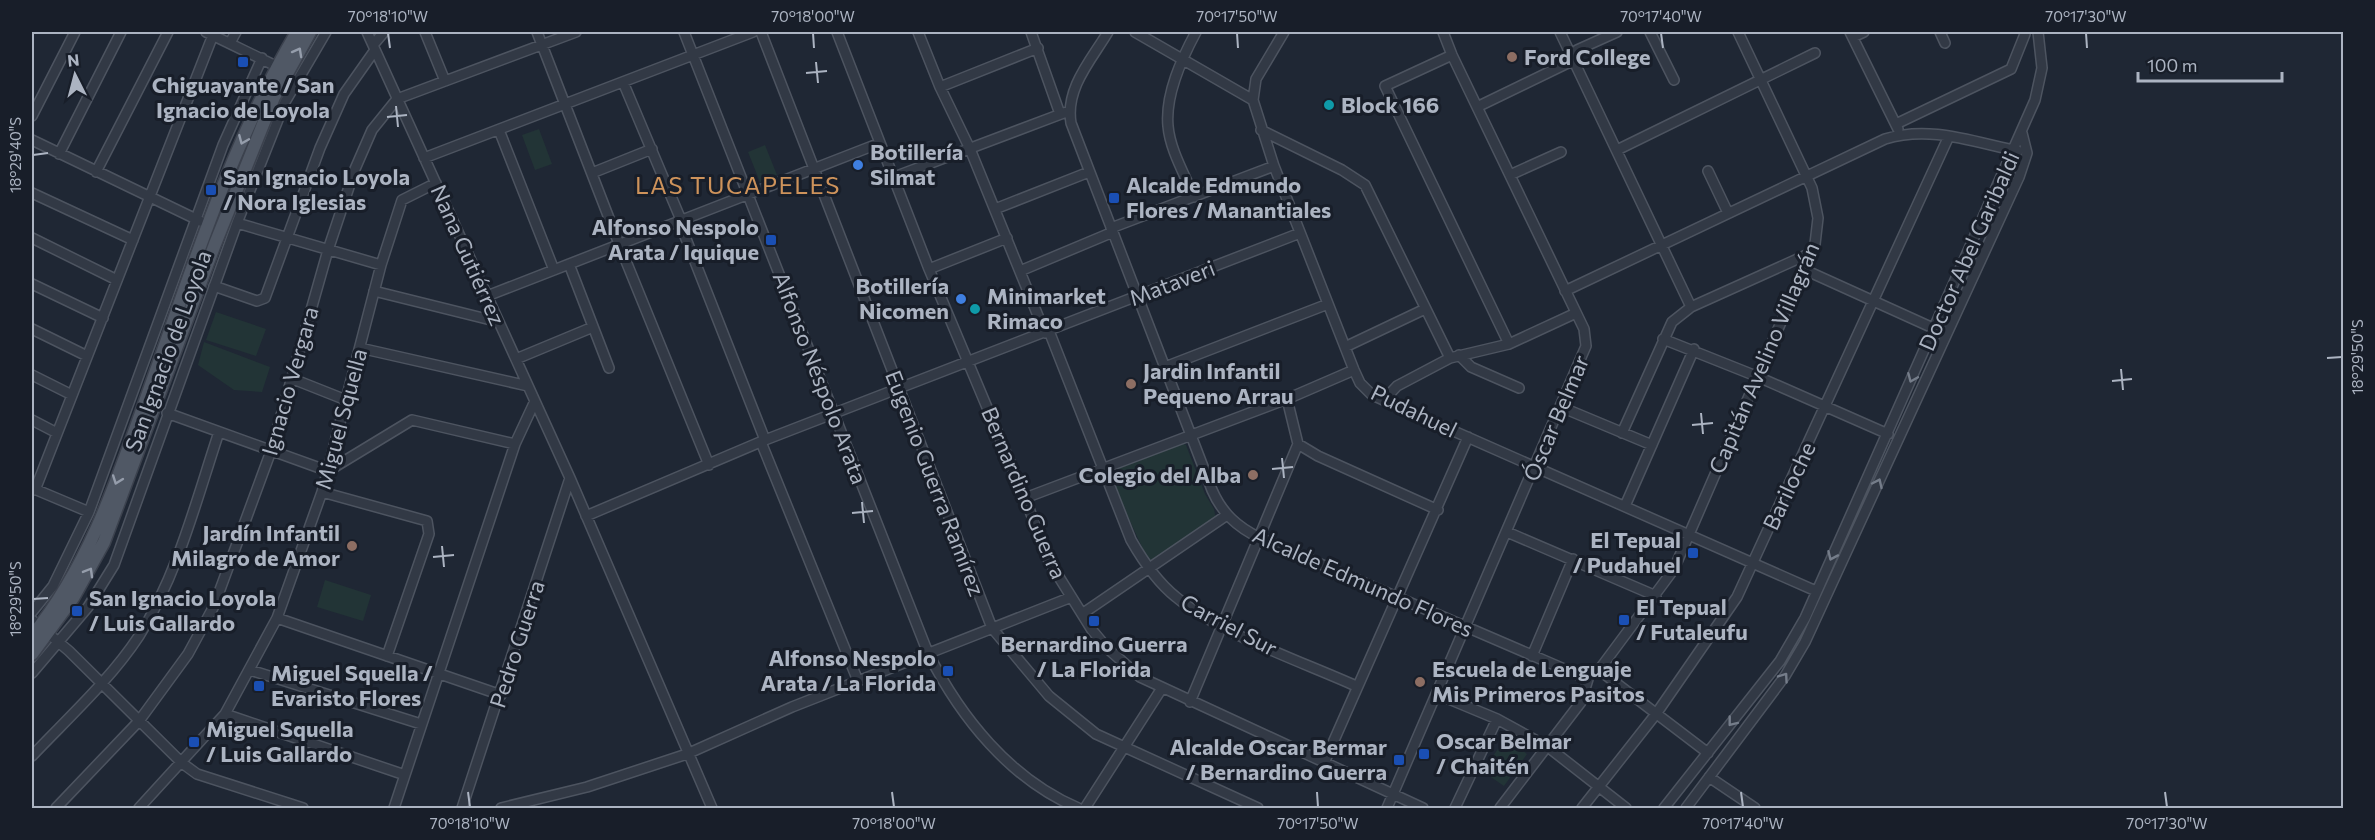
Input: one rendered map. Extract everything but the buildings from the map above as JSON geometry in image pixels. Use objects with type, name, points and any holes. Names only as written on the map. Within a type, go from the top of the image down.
[{"type":"main road","name":"San Ignacio de Loyola","points":[[32,654],[38,629],[79,589],[104,542],[215,228],[297,32]]},
{"type":"main road","name":"San Ignacio de Loyola","points":[[282,69],[310,32]]},
{"type":"street","points":[[32,116],[75,32]]},
{"type":"street","points":[[59,154],[121,32]]},
{"type":"street","points":[[96,172],[168,32]]},
{"type":"street","points":[[230,43],[236,32]]},
{"type":"street","name":"San Ignacio de Loyola","points":[[32,673],[60,643],[88,607],[114,565],[237,223],[285,102],[326,32]]},
{"type":"street","name":"Nana Gutiérrez","points":[[367,32],[570,478],[712,808]]},
{"type":"street","points":[[214,286],[257,301],[264,299],[320,148],[344,94],[384,32]]},
{"type":"street","points":[[435,32],[427,36],[445,81]]},
{"type":"street","points":[[537,32],[619,244],[709,465]]},
{"type":"street","name":"Ignacio Vergara","points":[[56,808],[139,721],[188,654],[214,606],[271,450],[328,250],[355,169],[372,130],[398,99],[576,32]]},
{"type":"street","name":"Alfonso Néspolo Arata","points":[[684,32],[928,653],[950,694],[990,745],[1039,788],[1078,808]]},
{"type":"street","points":[[424,158],[753,32]]},
{"type":"street","name":"Eugenio Guerra Ramírez","points":[[760,32],[992,628],[1049,696],[1096,734],[1258,808]]},
{"type":"street","name":"Bernardino Guerra","points":[[837,32],[929,269],[1026,498],[1049,561],[1069,598],[1107,648],[1125,665],[1162,688],[1423,808]]},
{"type":"street","name":"Carriel Sur","points":[[918,32],[940,87],[970,148],[1131,540],[1148,568],[1174,596],[1222,626],[1356,686]]},
{"type":"street","points":[[1031,32],[1060,114]]},
{"type":"street","points":[[894,177],[1069,111],[1073,90],[1108,32]]},
{"type":"street","points":[[1135,32],[1182,57],[1252,100],[1256,80],[1284,32]]},
{"type":"street","points":[[1194,197],[1168,128],[1170,101],[1182,57],[1196,32]]},
{"type":"street","name":"Óscar Belmar","points":[[1387,808],[1586,346],[1586,334],[1443,32]]},
{"type":"street","points":[[1560,32],[1691,307]]},
{"type":"street","points":[[1477,107],[1574,60],[1577,50],[1617,32]]},
{"type":"street","points":[[1650,32],[1674,80]]},
{"type":"street","name":"Capitán Avelino Villagrán","points":[[1599,670],[1670,576],[1690,535],[1756,376],[1806,270],[1817,236],[1818,210],[1806,176],[1738,32]]},
{"type":"street","points":[[1864,32],[1852,34],[1900,134]]},
{"type":"street","points":[[1940,32],[1945,43]]},
{"type":"street","points":[[2022,133],[2041,79],[2042,55],[2038,32]]},
{"type":"street","points":[[89,512],[33,489],[133,240],[209,33],[282,69]]},
{"type":"street","points":[[1896,124],[2011,69],[2025,34]]},
{"type":"street","points":[[940,87],[1038,48]]},
{"type":"street","points":[[1617,150],[1815,53]]},
{"type":"street","points":[[1452,54],[1385,86],[1509,344]]},
{"type":"street","name":"San Ignacio de Loyola","points":[[32,612],[53,586],[89,512],[223,145],[262,58]]},
{"type":"street","points":[[623,82],[652,149],[763,441],[858,681]]},
{"type":"street","name":"Pudahuel","points":[[1252,100],[1274,166],[1354,370],[1366,389],[1384,400],[1816,591]]},
{"type":"street","name":"Alcalde Edmundo Flores","points":[[1069,111],[1089,172],[1190,434],[1216,499],[1227,515],[1260,538],[1532,656],[1578,675],[1589,676]]},
{"type":"street","points":[[499,130],[554,270]]},
{"type":"street","points":[[1261,130],[1342,170],[1365,185],[1425,309],[1454,357],[1519,388]]},
{"type":"street","points":[[1565,291],[1863,148],[1900,134],[1930,132],[2027,153]]},
{"type":"street","name":"Doctor Abel Garibaldi","points":[[1664,808],[1789,648],[1888,434],[1933,328],[2022,133]]},
{"type":"street","name":"Doctor Abel Garibaldi","points":[[1686,808],[1785,676],[1805,642],[2019,177],[2027,153],[2022,133]]},
{"type":"street","name":"Bariloche","points":[[1582,808],[1656,714],[1720,625],[1754,563],[1949,136]]},
{"type":"street","points":[[32,140],[215,228]]},
{"type":"street","points":[[487,296],[880,143]]},
{"type":"street","points":[[592,173],[652,149]]},
{"type":"street","points":[[1510,175],[1561,152]]},
{"type":"street","points":[[1020,271],[1112,230],[1274,166]]},
{"type":"street","points":[[1708,171],[1728,213]]},
{"type":"street","points":[[995,209],[1089,172]]},
{"type":"street","name":"Miguel Squella","points":[[139,808],[225,714],[277,618],[322,492],[381,265],[402,200],[436,183]]},
{"type":"street","points":[[32,193],[133,240]]},
{"type":"street","points":[[237,223],[381,265]]},
{"type":"street","name":"Mataveri","points":[[586,516],[763,441],[1300,233]]},
{"type":"street","points":[[32,238],[117,280]]},
{"type":"street","points":[[929,269],[1007,238]]},
{"type":"street","points":[[1622,433],[1677,315],[1813,252]]},
{"type":"street","points":[[569,264],[609,368]]},
{"type":"street","points":[[1806,270],[1933,328]]},
{"type":"street","points":[[32,284],[102,318]]},
{"type":"street","points":[[375,291],[499,321]]},
{"type":"street","points":[[1165,367],[1328,304]]},
{"type":"street","points":[[1345,347],[1425,309]]},
{"type":"street","points":[[1384,400],[1396,386],[1454,357],[1509,344],[1576,313]]},
{"type":"street","points":[[516,359],[593,327]]},
{"type":"street","points":[[32,329],[87,356]]},
{"type":"street","points":[[1664,339],[1756,376],[1888,434]]},
{"type":"street","points":[[360,348],[528,386]]},
{"type":"street","points":[[1625,506],[1694,350]]},
{"type":"street","points":[[1026,498],[1287,399],[1354,370]]},
{"type":"street","points":[[32,375],[72,395]]},
{"type":"street","points":[[293,379],[346,400]]},
{"type":"street","points":[[1190,702],[1298,444],[1287,399]]},
{"type":"street","points":[[394,808],[515,444],[535,401]]},
{"type":"street","points":[[1561,407],[1652,445]]},
{"type":"street","points":[[167,413],[328,471],[412,420],[515,444]]},
{"type":"street","points":[[32,420],[57,433]]},
{"type":"street","points":[[32,756],[101,683],[138,637],[170,579],[219,432]]},
{"type":"street","points":[[1324,763],[1356,686],[1438,510],[1468,437]]},
{"type":"street","points":[[1298,444],[1318,456],[1438,510]]},
{"type":"street","name":"Pedro Guerra","points":[[462,808],[501,695],[570,478]]},
{"type":"street","points":[[322,492],[427,521],[429,534],[387,656]]},
{"type":"street","points":[[1082,614],[1227,515]]},
{"type":"street","points":[[1507,532],[1656,596]]},
{"type":"street","points":[[1532,656],[1573,559]]},
{"type":"street","points":[[501,808],[588,787],[687,754],[858,681],[1069,598]]},
{"type":"street","points":[[277,618],[501,695]]},
{"type":"street","points":[[38,629],[60,643],[182,763],[197,774],[303,808]]},
{"type":"street","points":[[250,670],[421,724]]},
{"type":"street","points":[[1500,808],[1581,702],[1589,676],[1599,670],[1708,753]]},
{"type":"street","points":[[1085,808],[1122,747],[1162,688]]},
{"type":"street","points":[[1437,694],[1497,719],[1548,747],[1626,808]]},
{"type":"street","points":[[225,714],[405,775]]},
{"type":"street","points":[[1455,808],[1497,719]]},
{"type":"street","points":[[1709,777],[1755,808]]},
{"type":"shaded area","points":[[539,129],[552,164],[535,170],[522,135]]},
{"type":"shaded area","points":[[765,145],[777,175],[760,182],[748,152]]},
{"type":"shaded area","points":[[216,312],[266,329],[256,356],[206,340]]},
{"type":"shaded area","points":[[204,342],[270,367],[262,392],[234,390],[198,365]]},
{"type":"shaded area","points":[[1182,443],[1186,445],[1205,494],[1214,509],[1216,520],[1155,559],[1148,560],[1110,478],[1112,471]]},
{"type":"shaded area","points":[[325,580],[371,595],[363,621],[317,607]]},
{"type":"shaded area","points":[[1506,738],[1527,754],[1504,786],[1482,771]]},
{"type":"place","name":"Ford College","points":[[1512,57]]},
{"type":"place","name":"Chiguayante / San Ignacio de Loyola","points":[[243,62]]},
{"type":"place","name":"Block 166","points":[[1329,105]]},
{"type":"place","name":"Botillería Silmat","points":[[858,165]]},
{"type":"place","name":"San Ignacio Loyola / Nora Iglesias","points":[[211,190]]},
{"type":"place","name":"Alcalde Edmundo Flores / Manantiales","points":[[1114,198]]},
{"type":"place","name":"Alfonso Nespolo Arata / Iquique","points":[[771,240]]},
{"type":"place","name":"Botillería Nicomen","points":[[961,299]]},
{"type":"place","name":"Minimarket Rimaco","points":[[975,309]]},
{"type":"place","name":"Jardin Infantil Pequeno Arrau","points":[[1131,384]]},
{"type":"place","name":"Colegio del Alba","points":[[1253,475]]},
{"type":"place","name":"Jardín Infantil Milagro de Amor","points":[[352,546]]},
{"type":"place","name":"El Tepual / Pudahuel","points":[[1693,553]]},
{"type":"place","name":"San Ignacio Loyola / Luis Gallardo","points":[[77,611]]},
{"type":"place","name":"El Tepual / Futaleufu","points":[[1624,620]]},
{"type":"place","name":"Bernardino Guerra / La Florida","points":[[1094,621]]},
{"type":"place","name":"Alfonso Nespolo Arata / La Florida","points":[[948,671]]},
{"type":"place","name":"Escuela de Lenguaje Mis Primeros Pasitos","points":[[1420,682]]},
{"type":"place","name":"Miguel Squella / Evaristo Flores","points":[[259,686]]},
{"type":"place","name":"Miguel Squella / Luis Gallardo","points":[[194,742]]},
{"type":"place","name":"Oscar Belmar / Chaitén","points":[[1424,754]]},
{"type":"place","name":"Alcalde Oscar Bermar / Bernardino Guerra","points":[[1399,760]]},
{"type":"district","name":"LAS TUCAPELES","points":[[738,186]]}]
